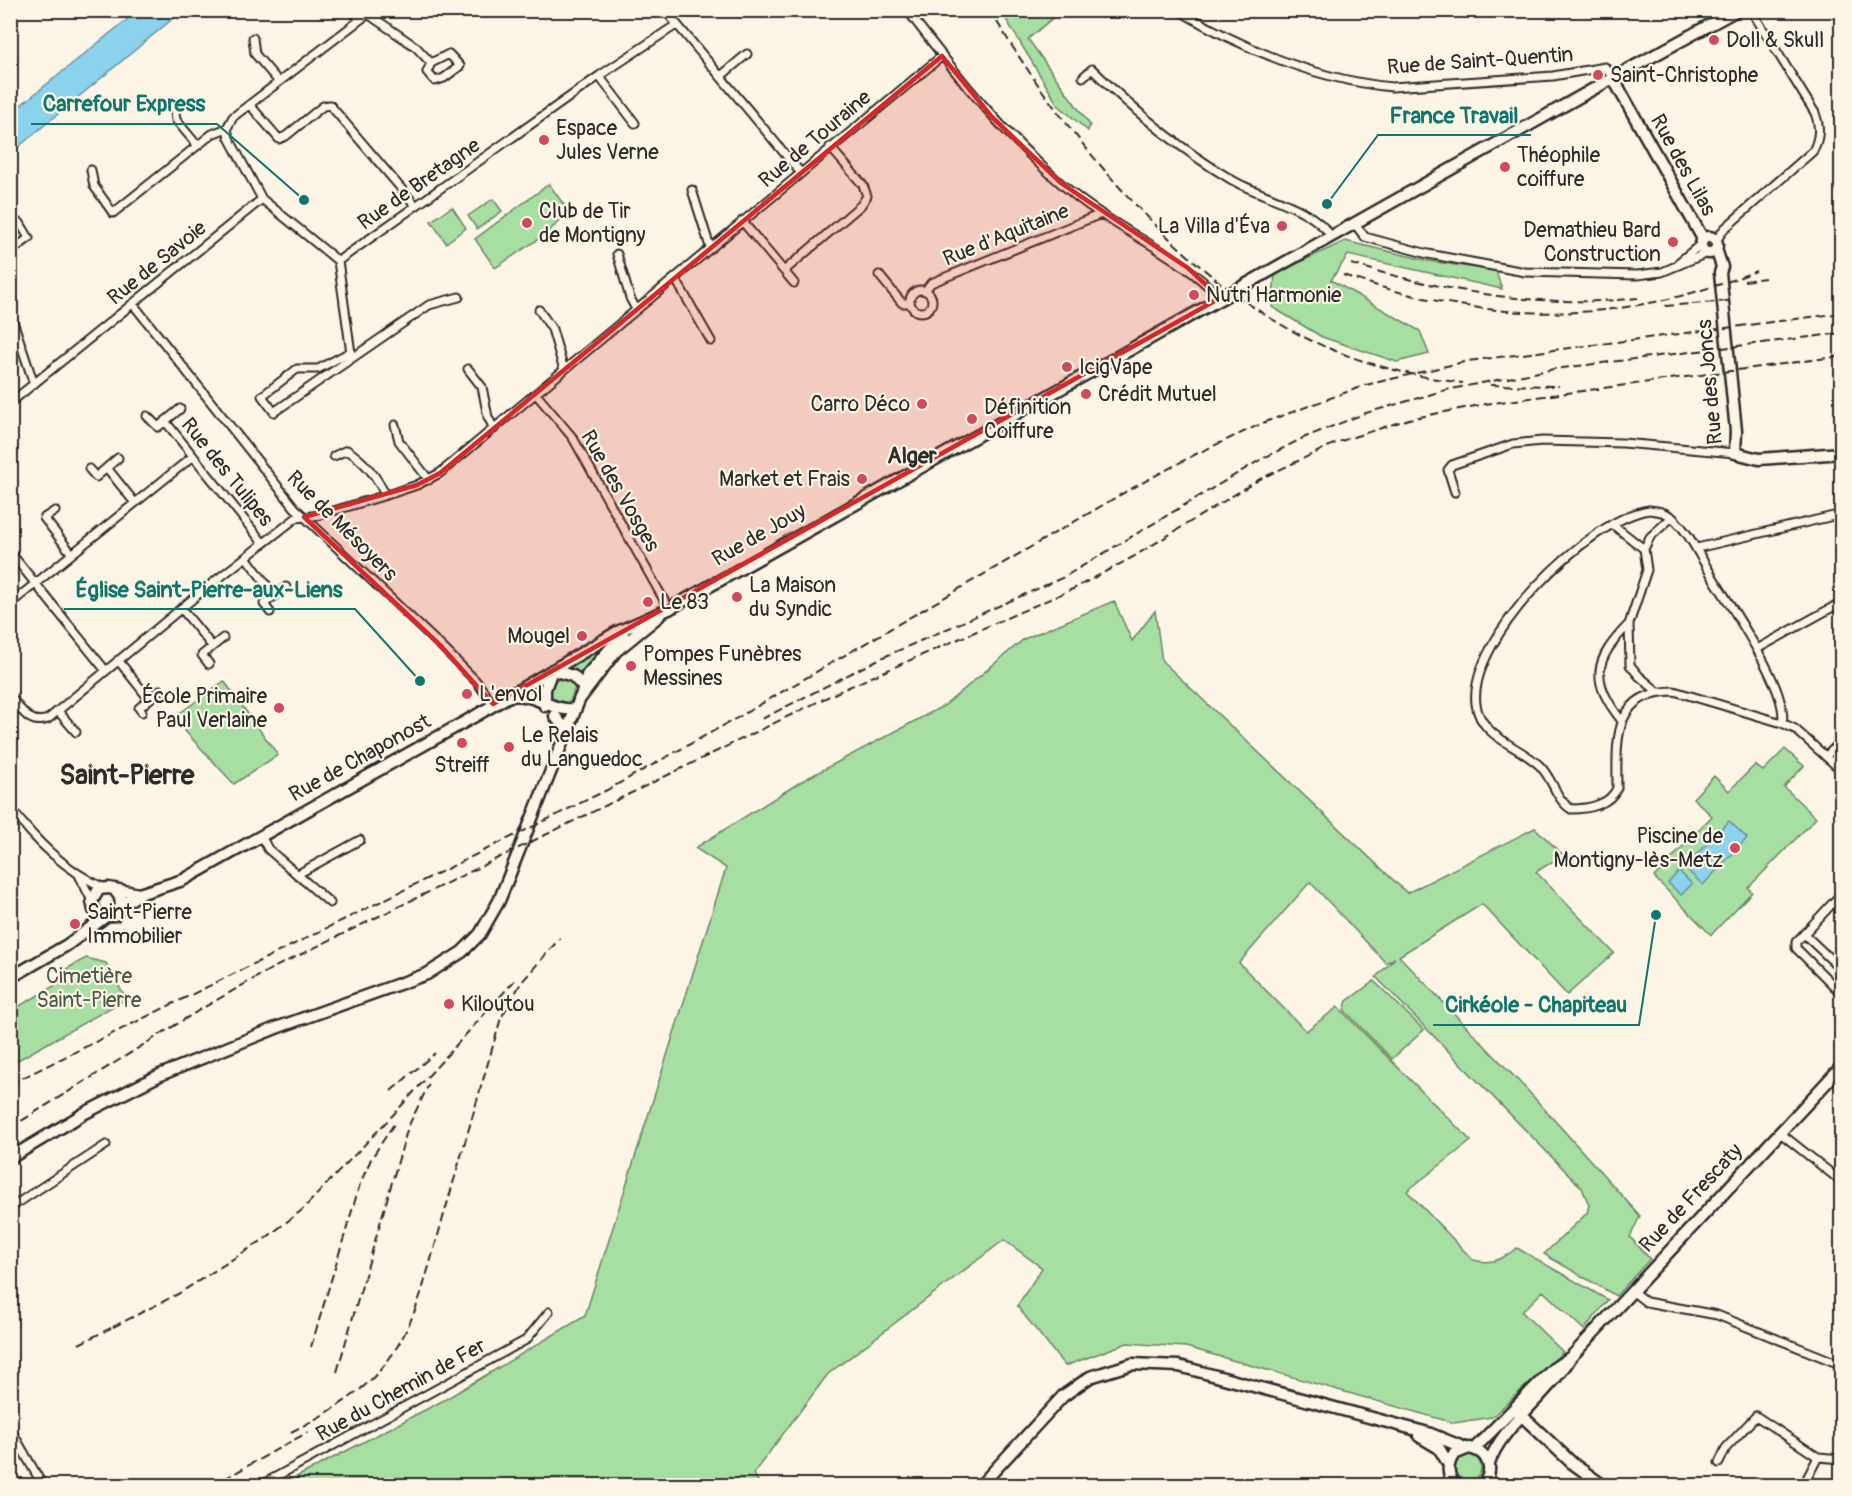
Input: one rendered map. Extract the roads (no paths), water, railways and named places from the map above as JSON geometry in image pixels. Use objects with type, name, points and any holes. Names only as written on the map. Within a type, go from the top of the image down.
[{"type":"main road","name":"Rue de Jouy","points":[[596,645],[640,620],[669,609],[1612,78],[1715,16],[1737,10]]},
{"type":"main road","name":"Rue des Lilas","points":[[1612,78],[1709,247]]},
{"type":"main road","name":"Rue des Joncs","points":[[1709,247],[1722,267],[1720,273],[1736,431],[1735,453],[1759,459],[1842,453]]},
{"type":"main road","points":[[509,696],[533,696],[563,710],[577,704],[616,651],[669,609]]},
{"type":"main road","name":"Rue de Jouy","points":[[10,1158],[62,1126],[153,1079],[230,1046],[356,998],[369,989],[440,965],[462,952],[480,934],[499,901],[584,688],[584,679],[603,653],[640,620]]},
{"type":"main road","name":"Rue de Chaponost","points":[[121,906],[140,894],[183,880],[596,645]]},
{"type":"main road","points":[[552,767],[562,724],[545,703],[545,689],[552,670],[573,676],[584,688]]},
{"type":"main road","points":[[10,978],[85,932],[105,917],[115,915],[121,906],[120,897],[109,889],[96,892],[85,932]]},
{"type":"main road","name":"Rue de Chaponost","points":[[109,889],[140,894]]},
{"type":"main road","points":[[92,903],[97,913],[105,917]]},
{"type":"main road","name":"Rue de Frescaty","points":[[1449,1465],[1454,1454],[1470,1449],[1519,1413],[1560,1375],[1570,1357],[1842,1066]]},
{"type":"main road","points":[[980,1485],[1063,1396],[1090,1377],[1132,1364],[1179,1366],[1428,1433],[1483,1454],[1489,1464],[1486,1483]]},
{"type":"main road","points":[[1519,1413],[1572,1463],[1604,1485]]},
{"type":"main road","name":"Rue de Frescaty","points":[[1489,1464],[1519,1413]]},
{"type":"main road","points":[[1397,1426],[1424,1438],[1438,1448],[1449,1465],[1450,1478],[1457,1485]]},
{"type":"street","points":[[352,10],[360,20]]},
{"type":"street","points":[[665,10],[800,172]]},
{"type":"street","points":[[907,10],[992,117],[1061,183],[1101,214],[1188,268],[1220,298]]},
{"type":"street","name":"Rue de Saint-Quentin","points":[[1178,10],[1233,40],[1276,57],[1308,69],[1373,85],[1392,87],[1553,76],[1605,67],[1612,78]]},
{"type":"street","points":[[1354,223],[1365,237],[1428,254],[1525,272],[1637,275],[1672,268],[1709,247],[1724,229],[1814,151],[1819,139],[1819,124],[1815,113],[1751,10]]},
{"type":"street","points":[[351,354],[338,261],[262,199],[229,138],[227,128],[233,117],[371,12],[416,47],[431,63]]},
{"type":"street","name":"Rue de Bretagne","points":[[338,261],[598,76],[676,25]]},
{"type":"street","points":[[253,38],[255,54],[279,82]]},
{"type":"street","points":[[449,54],[460,66],[435,81],[427,72],[431,63],[449,54]]},
{"type":"street","points":[[721,76],[747,54]]},
{"type":"street","name":"Rue de Touraine","points":[[10,696],[29,719],[46,720],[296,518],[320,515],[429,480],[451,465],[942,56]]},
{"type":"street","points":[[1083,77],[1092,69],[1142,118],[1233,180],[1320,222],[1331,236]]},
{"type":"street","points":[[598,76],[635,123]]},
{"type":"street","points":[[174,103],[177,120],[197,145]]},
{"type":"street","points":[[250,105],[279,139],[286,136],[323,106],[330,105],[416,206]]},
{"type":"street","points":[[92,170],[94,186],[113,213],[197,145],[217,131],[227,128]]},
{"type":"street","points":[[784,271],[861,205],[867,196],[863,185],[830,147]]},
{"type":"street","points":[[692,190],[710,247]]},
{"type":"street","name":"Rue de Savoie","points":[[10,403],[262,199]]},
{"type":"street","name":"Rue d'Aquitaine","points":[[925,291],[932,301],[927,310],[916,311],[910,303],[913,294],[925,291],[931,283],[1101,214]]},
{"type":"street","points":[[742,221],[794,284]]},
{"type":"street","points":[[10,230],[20,223],[29,238],[10,252]]},
{"type":"street","points":[[617,254],[630,298],[636,309]]},
{"type":"street","points":[[879,275],[902,303],[910,303]]},
{"type":"street","points":[[675,278],[711,341]]},
{"type":"street","points":[[351,354],[326,376],[274,412],[262,396],[297,369],[318,369],[351,354],[429,305],[459,297]]},
{"type":"street","name":"Rue de Mésoyers","points":[[133,304],[304,517],[476,681],[493,704]]},
{"type":"street","points":[[539,310],[552,329],[564,370]]},
{"type":"street","points":[[10,312],[34,384]]},
{"type":"street","points":[[318,369],[326,376]]},
{"type":"street","points":[[468,369],[482,387],[488,417],[494,429]]},
{"type":"street","name":"Rue des Vosges","points":[[536,394],[573,438],[669,609]]},
{"type":"street","name":"Rue des Tulipes","points":[[147,416],[158,427],[180,409]]},
{"type":"street","name":"Rue des Tulipes","points":[[165,422],[263,543]]},
{"type":"street","points":[[394,425],[399,441],[429,480]]},
{"type":"street","points":[[1455,492],[1448,470],[1452,465],[1513,444],[1529,442],[1623,443],[1735,453]]},
{"type":"street","points":[[334,456],[347,450],[360,458],[379,482],[385,495]]},
{"type":"street","points":[[10,604],[192,457]]},
{"type":"street","points":[[89,469],[96,477],[118,459]]},
{"type":"street","points":[[107,468],[135,503]]},
{"type":"street","points":[[1782,723],[1783,706],[1757,649],[1697,548],[1672,517],[1662,512],[1649,510],[1625,516],[1612,524],[1571,554],[1536,587],[1505,623],[1481,666],[1476,705],[1489,730],[1540,766],[1564,804],[1571,809],[1607,802],[1614,796],[1617,788],[1617,735],[1622,721],[1644,698],[1658,692],[1674,692],[1782,723],[1795,729],[1842,771]]},
{"type":"street","points":[[55,511],[44,519],[72,554]]},
{"type":"street","points":[[1697,548],[1842,514]]},
{"type":"street","points":[[1658,692],[1639,676],[1630,664],[1629,624],[1647,570],[1644,549],[1650,537],[1672,517]]},
{"type":"street","points":[[1612,524],[1644,549]]},
{"type":"street","points":[[10,552],[106,671]]},
{"type":"street","points":[[246,557],[275,596]]},
{"type":"street","points":[[270,612],[264,604],[286,587]]},
{"type":"street","points":[[1757,649],[1833,607],[1842,605]]},
{"type":"street","points":[[181,609],[212,646]]},
{"type":"street","points":[[1622,721],[1604,691],[1599,668],[1605,653],[1629,624]]},
{"type":"street","points":[[209,664],[202,655],[223,638]]},
{"type":"street","points":[[118,660],[149,699]]},
{"type":"street","points":[[142,712],[139,708],[160,690]]},
{"type":"street","points":[[58,711],[76,732]]},
{"type":"street","points":[[1826,756],[1842,741]]},
{"type":"street","points":[[10,807],[37,842],[79,876],[109,889]]},
{"type":"street","points":[[261,836],[268,849],[330,903]]},
{"type":"street","points":[[298,874],[360,840]]},
{"type":"street","points":[[79,876],[92,903]]},
{"type":"street","points":[[1842,893],[1796,942],[1796,948],[1842,994]]},
{"type":"street","points":[[1804,934],[1842,970]]},
{"type":"street","points":[[1779,1132],[1842,1182]]},
{"type":"street","points":[[10,1208],[106,1145]]},
{"type":"street","points":[[1632,1291],[1646,1302],[1717,1315],[1842,1365]]},
{"type":"street","name":"Rue du Chemin de Fer","points":[[259,1485],[526,1340],[549,1312]]},
{"type":"street","points":[[1719,1463],[1726,1448],[1756,1416],[1818,1457],[1842,1459]]},
{"type":"street","points":[[10,1428],[43,1485]]},
{"type":"street","points":[[1803,1485],[1818,1457]]},
{"type":"water","points":[[139,10],[182,11],[11,153],[11,113]]},
{"type":"water","points":[[1729,821],[1747,838],[1703,885],[1684,867]]},
{"type":"water","points":[[1679,871],[1692,884],[1681,895],[1668,883]]},
{"type":"railway","points":[[990,10],[1052,104],[1089,151],[1171,240],[1216,280],[1263,313],[1328,348],[1385,367],[1424,377],[1463,383]]},
{"type":"railway","points":[[1351,264],[1457,290],[1493,295],[1565,301],[1638,298]]},
{"type":"railway","points":[[1343,275],[1396,291],[1448,303],[1500,310],[1550,313],[1601,310],[1652,303],[1703,290],[1756,271]]},
{"type":"railway","points":[[1744,281],[1765,278]]},
{"type":"railway","points":[[1665,306],[1729,301]]},
{"type":"railway","points":[[10,1084],[607,790],[737,718],[1127,491],[1194,455],[1265,422],[1366,385],[1468,361],[1842,313]]},
{"type":"railway","points":[[762,719],[877,660],[1064,577],[1260,460],[1303,438],[1366,413],[1446,390],[1554,369],[1842,333]]},
{"type":"railway","points":[[10,1128],[201,1009],[271,969],[842,690],[1075,588],[1133,557],[1260,479],[1338,442],[1409,419],[1485,404],[1842,356]]},
{"type":"railway","points":[[1490,385],[1559,386]]},
{"type":"railway","points":[[291,1432],[339,1405],[358,1391],[375,1376],[402,1338],[423,1287],[501,1018],[521,983],[560,938]]},
{"type":"railway","points":[[113,1327],[178,1294],[266,1238],[302,1210],[393,1115],[516,979]]},
{"type":"railway","points":[[391,1091],[435,1053]]},
{"type":"railway","points":[[337,1372],[408,1127],[429,1084]]},
{"type":"railway","points":[[311,1347],[360,1184],[371,1159],[396,1121]]},
{"type":"railway","points":[[79,1344],[119,1324]]},
{"type":"railway","points":[[212,1486],[308,1432]]},
{"type":"place","name":"Doll & Skull","points":[[1714,40]]},
{"type":"place","name":"Saint-Christophe","points":[[1598,75]]},
{"type":"place","name":"Espace Jules Verne","points":[[544,140]]},
{"type":"place","name":"Théophile coiffure","points":[[1505,167]]},
{"type":"place","name":"Carrefour Express","points":[[304,200]]},
{"type":"place","name":"France Travail","points":[[1327,204]]},
{"type":"place","name":"Club de Tir de Montigny","points":[[527,223]]},
{"type":"place","name":"La Villa d'Éva","points":[[1282,226]]},
{"type":"place","name":"Demathieu Bard Construction","points":[[1673,242]]},
{"type":"place","name":"Nutri Harmonie","points":[[1194,295]]},
{"type":"place","name":"IcigVape","points":[[1067,367]]},
{"type":"place","name":"Crédit Mutuel","points":[[1086,394]]},
{"type":"place","name":"Carro Déco","points":[[922,404]]},
{"type":"place","name":"Définition Coiffure","points":[[972,419]]},
{"type":"place","name":"Market et Frais","points":[[862,479]]},
{"type":"place","name":"La Maison du Syndic","points":[[737,597]]},
{"type":"place","name":"Le 83","points":[[648,602]]},
{"type":"place","name":"Mougel","points":[[582,636]]},
{"type":"place","name":"Pompes Funèbres Messines","points":[[631,666]]},
{"type":"place","name":"Église Saint-Pierre-aux-Liens","points":[[420,681]]},
{"type":"place","name":"L'envol","points":[[467,694]]},
{"type":"place","name":"École Primaire Paul Verlaine","points":[[279,708]]},
{"type":"place","name":"Streiff","points":[[462,743]]},
{"type":"place","name":"Le Relais du Languedoc","points":[[509,747]]},
{"type":"place","name":"Piscine de Montigny-lès-Metz","points":[[1735,848]]},
{"type":"place","name":"Cirkéole - Chapiteau","points":[[1656,915]]},
{"type":"place","name":"Saint-Pierre Immobilier","points":[[75,924]]},
{"type":"place","name":"Kiloutou","points":[[449,1004]]},
{"type":"district","name":"Alger","points":[[912,456]]},
{"type":"district","name":"Saint-Pierre","points":[[127,775]]},
{"type":"park label","name":"Cimetière Saint-Pierre","points":[[89,988]]}]
